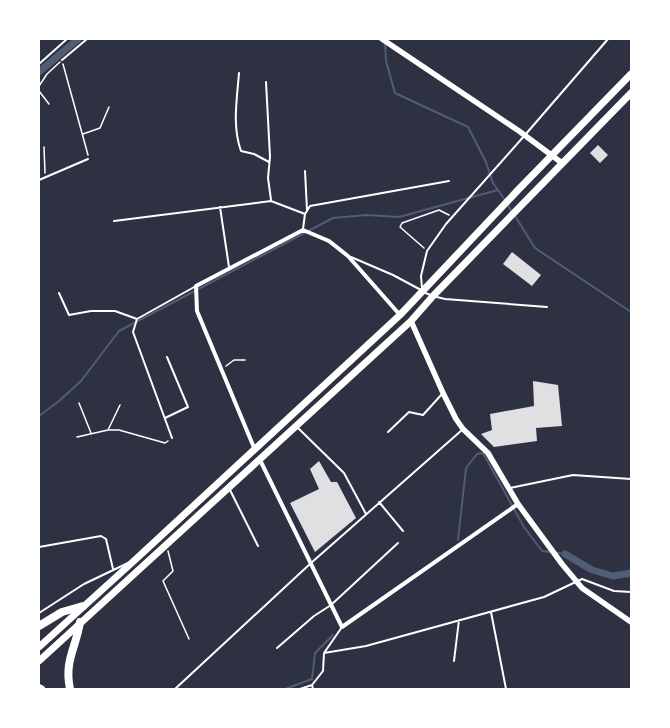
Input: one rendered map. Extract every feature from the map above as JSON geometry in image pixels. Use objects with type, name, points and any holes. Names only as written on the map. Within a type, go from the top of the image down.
[{"type":"highway","points":[[39,626],[62,612],[83,606]]},
{"type":"highway","points":[[70,689],[68,679],[69,663],[78,635],[80,622]]},
{"type":"main road","points":[[39,647],[255,450],[400,315],[518,190],[631,74]]},
{"type":"main road","points":[[39,661],[411,321],[433,296],[631,93]]},
{"type":"main road","points":[[400,315],[411,321]]},
{"type":"street","points":[[382,39],[525,135],[562,163]]},
{"type":"street","points":[[255,450],[197,311],[196,286],[303,230],[330,241],[348,256],[400,315]]},
{"type":"street","points":[[411,321],[456,419],[463,429],[488,454],[509,488],[516,505],[582,588],[631,622]]},
{"type":"street","points":[[260,460],[342,627],[516,505]]},
{"type":"lane","points":[[39,64],[45,57],[67,39]]},
{"type":"lane","points":[[62,60],[87,39]]},
{"type":"lane","points":[[422,291],[421,276],[427,251],[446,224],[608,39]]},
{"type":"lane","points":[[239,73],[236,122],[238,141],[241,151],[254,154],[270,162]]},
{"type":"lane","points":[[266,82],[270,162],[268,178],[271,201]]},
{"type":"lane","points":[[39,180],[88,159]]},
{"type":"lane","points":[[305,171],[306,204],[308,211]]},
{"type":"lane","points":[[303,230],[306,214],[310,206],[449,181]]},
{"type":"lane","points":[[114,221],[271,201],[306,214]]},
{"type":"lane","points":[[220,207],[230,268]]},
{"type":"lane","points":[[348,256],[393,275],[433,296],[445,299],[547,307]]},
{"type":"lane","points":[[172,438],[133,332],[137,319],[196,286]]},
{"type":"lane","points":[[59,293],[69,315],[91,311],[114,311],[137,319]]},
{"type":"lane","points":[[165,418],[188,407],[167,357]]},
{"type":"lane","points":[[388,432],[409,412],[423,415],[443,393]]},
{"type":"lane","points":[[296,426],[344,473],[366,514]]},
{"type":"lane","points":[[175,689],[310,563],[463,429]]},
{"type":"lane","points":[[509,488],[573,475],[631,479]]},
{"type":"lane","points":[[230,488],[258,546]]},
{"type":"lane","points":[[379,502],[403,531]]},
{"type":"lane","points":[[39,547],[101,536],[106,539],[114,569]]},
{"type":"lane","points":[[277,648],[314,616],[331,605],[398,543]]},
{"type":"lane","points":[[39,613],[84,584],[136,559]]},
{"type":"lane","points":[[324,653],[366,646],[544,598],[582,579],[614,590],[631,592]]},
{"type":"lane","points":[[491,612],[506,689]]},
{"type":"lane","points":[[454,661],[459,620]]},
{"type":"lane","points":[[300,689],[312,685],[323,671],[324,653],[342,627]]},
{"type":"lane","points":[[312,685],[313,689]]},
{"type":"path","points":[[39,86],[47,74],[62,60],[88,159]]},
{"type":"path","points":[[39,91],[49,104]]},
{"type":"path","points":[[82,134],[100,128],[110,106]]},
{"type":"path","points":[[44,147],[45,177]]},
{"type":"path","points":[[427,251],[400,227],[402,222],[438,210],[453,217]]},
{"type":"path","points":[[222,370],[228,363],[234,360],[245,360]]},
{"type":"path","points":[[79,403],[91,434]]},
{"type":"path","points":[[108,430],[120,405]]},
{"type":"path","points":[[77,437],[108,430],[118,430],[165,442],[172,438]]},
{"type":"path","points":[[166,545],[173,571],[163,581],[189,639]]},
{"type":"building","points":[[598,145],[608,155],[600,163],[590,153]]},
{"type":"building","points":[[512,252],[541,275],[532,286],[503,264]]},
{"type":"building","points":[[533,381],[558,385],[562,426],[536,428],[537,441],[494,447],[481,434],[492,430],[490,414],[534,406]]},
{"type":"building","points":[[319,461],[331,482],[337,482],[356,518],[315,552],[290,503],[319,489],[310,469]]},
{"type":"waterway","points":[[39,72],[78,39]]},
{"type":"waterway","points":[[385,42],[386,61],[395,93],[468,127],[486,162],[493,183],[505,200]]},
{"type":"waterway","points":[[39,416],[59,401],[81,381],[119,331],[333,218],[366,215],[399,217],[498,190]]},
{"type":"waterway","points":[[507,204],[512,212]]},
{"type":"waterway","points":[[515,216],[535,248],[631,312]]},
{"type":"waterway","points":[[458,540],[466,468],[477,454],[483,453],[524,527],[542,551],[565,554]]},
{"type":"waterway","points":[[565,554],[592,570],[613,576],[631,573]]},
{"type":"waterway","points":[[285,689],[312,679],[315,653],[333,635]]}]
